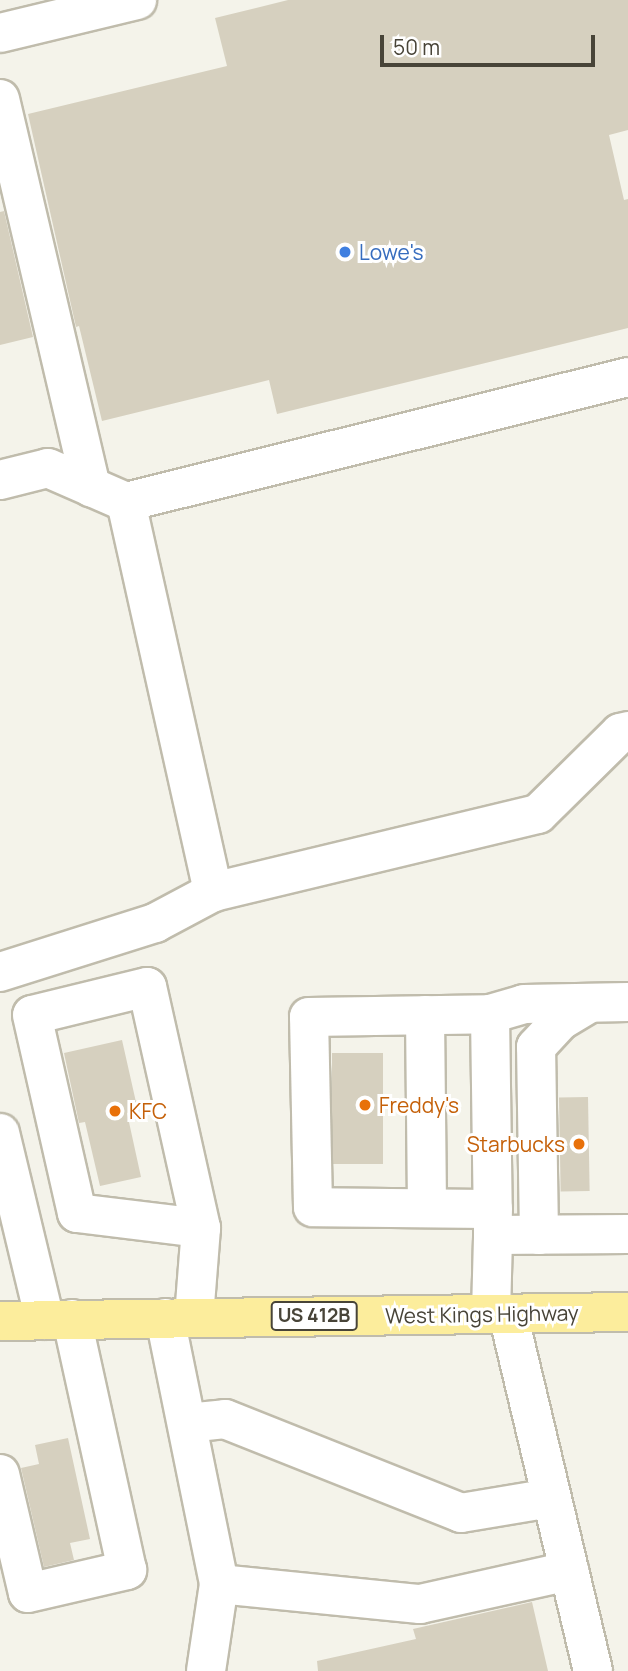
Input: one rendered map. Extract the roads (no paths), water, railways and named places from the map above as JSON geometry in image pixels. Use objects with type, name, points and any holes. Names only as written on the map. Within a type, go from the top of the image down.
[{"type":"main road","name":"West Kings Highway","points":[[0,1321],[628,1312]]},
{"type":"lane","points":[[0,33],[137,0]]},
{"type":"lane","points":[[0,99],[91,487]]},
{"type":"lane","points":[[0,480],[48,468],[126,502],[628,377]]},
{"type":"lane","points":[[126,502],[213,892]]},
{"type":"lane","points":[[0,972],[155,923],[213,892],[538,814],[620,733],[628,732]]},
{"type":"lane","points":[[73,949],[86,1002]]},
{"type":"lane","points":[[201,1227],[77,1213],[32,1015],[147,986],[201,1227],[180,1318],[187,1423],[219,1584],[206,1671]]},
{"type":"lane","points":[[628,1002],[524,1004],[490,1014],[309,1017],[313,1207],[427,1209],[539,1234],[628,1234]]},
{"type":"lane","points":[[539,1234],[536,1047],[560,1021],[590,1003]]},
{"type":"lane","points":[[490,1014],[493,1222],[499,1314],[551,1498],[593,1671]]},
{"type":"lane","points":[[425,1015],[427,1209]]},
{"type":"lane","points":[[0,1133],[59,1320],[127,1570],[28,1593],[0,1474]]},
{"type":"lane","points":[[187,1423],[225,1419],[461,1513],[551,1498]]},
{"type":"lane","points":[[219,1584],[420,1604],[569,1571]]},
{"type":"place","name":"Lowe's","points":[[345,252]]},
{"type":"place","name":"Freddy's","points":[[365,1105]]},
{"type":"place","name":"KFC","points":[[115,1111]]},
{"type":"place","name":"Starbucks","points":[[579,1144]]}]
